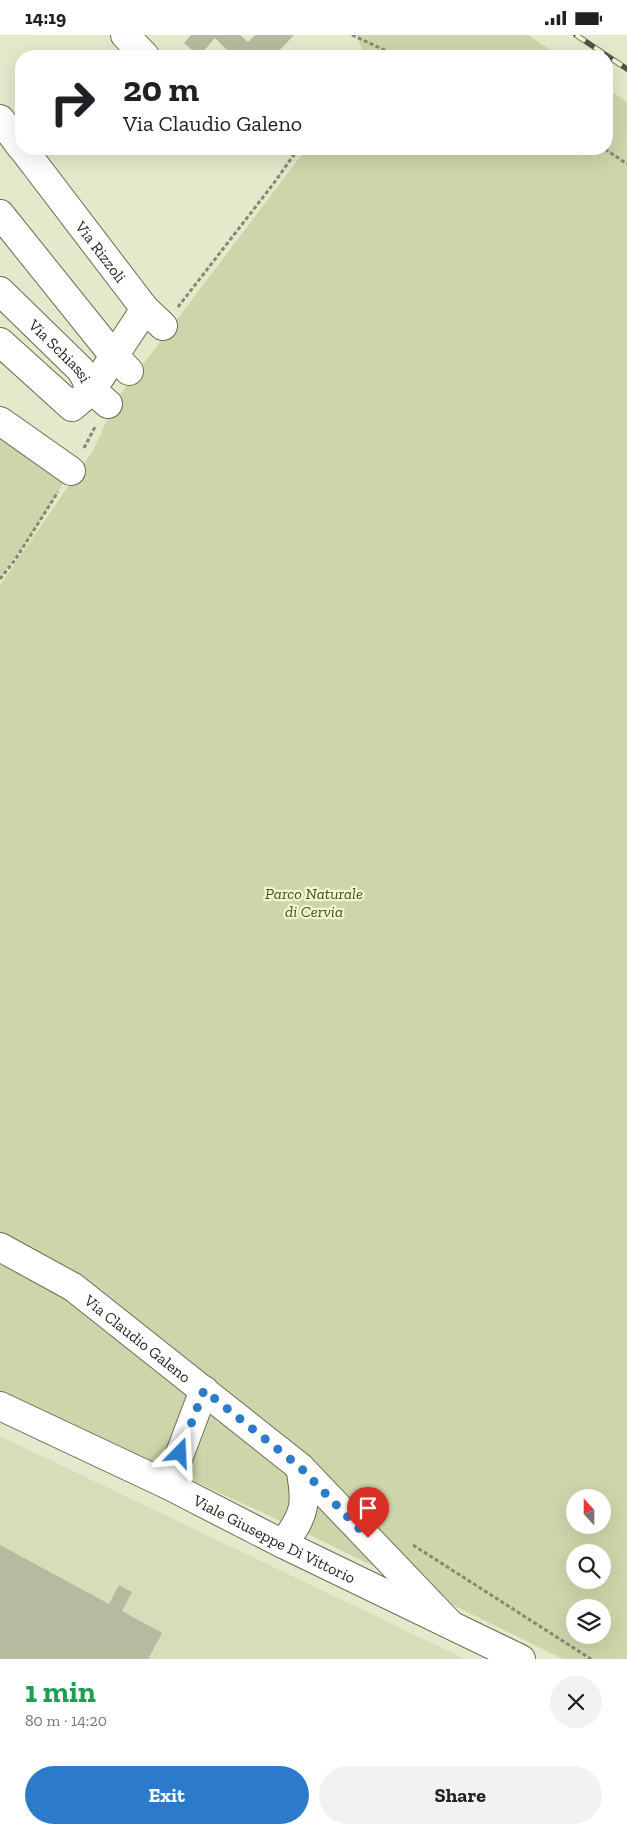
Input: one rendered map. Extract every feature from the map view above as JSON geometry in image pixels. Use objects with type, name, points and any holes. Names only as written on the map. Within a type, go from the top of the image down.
[{"type":"street","points":[[125,35],[139,50]]},
{"type":"street","name":"Via Rizzoli","points":[[0,119],[15,139]]},
{"type":"street","name":"Via Rizzoli","points":[[27,155],[154,317],[121,363],[100,397]]},
{"type":"street","points":[[0,213],[121,363]]},
{"type":"street","name":"Via Schiassi","points":[[0,291],[81,370],[100,397],[72,407],[0,342]]},
{"type":"street","points":[[0,421],[71,471]]},
{"type":"street","name":"Via Claudio Galeno","points":[[0,1247],[73,1287],[300,1467],[449,1623]]},
{"type":"street","name":"Via Claudio Galeno","points":[[0,1266],[73,1287]]},
{"type":"street","name":"Via Claudio Galeno","points":[[168,1485],[204,1390]]},
{"type":"street","name":"Viale Giuseppe Di Vittorio","points":[[0,1406],[168,1485],[283,1544],[521,1659]]},
{"type":"street","points":[[283,1544],[297,1525],[303,1511],[305,1493],[300,1467]]},
{"type":"path","points":[[352,35],[383,50]]},
{"type":"path","points":[[613,154],[627,164]]},
{"type":"shaded area","points":[[0,1436],[465,1659],[0,1659]]},
{"type":"green space","points":[[357,35],[528,35],[550,50],[362,50]]},
{"type":"green space","name":"Parco Naturale di Cervia","points":[[613,93],[627,102],[627,1659],[563,1659],[287,1524],[0,1392],[0,585],[94,449],[116,400],[301,155],[613,155]]},
{"type":"green space","points":[[0,421],[71,471],[28,540],[0,577]]},
{"type":"building","points":[[191,35],[240,35],[248,42],[255,35],[294,35],[280,50],[227,50],[215,38],[204,50],[192,50],[184,43]]},
{"type":"building","points":[[0,1545],[109,1604],[119,1585],[132,1592],[122,1611],[162,1633],[148,1659],[0,1659]]},
{"type":"railway","points":[[576,35],[598,50]]},
{"type":"railway","points":[[613,60],[627,69]]},
{"type":"route","points":[[180,1453],[204,1390],[300,1467],[368,1538]]}]
